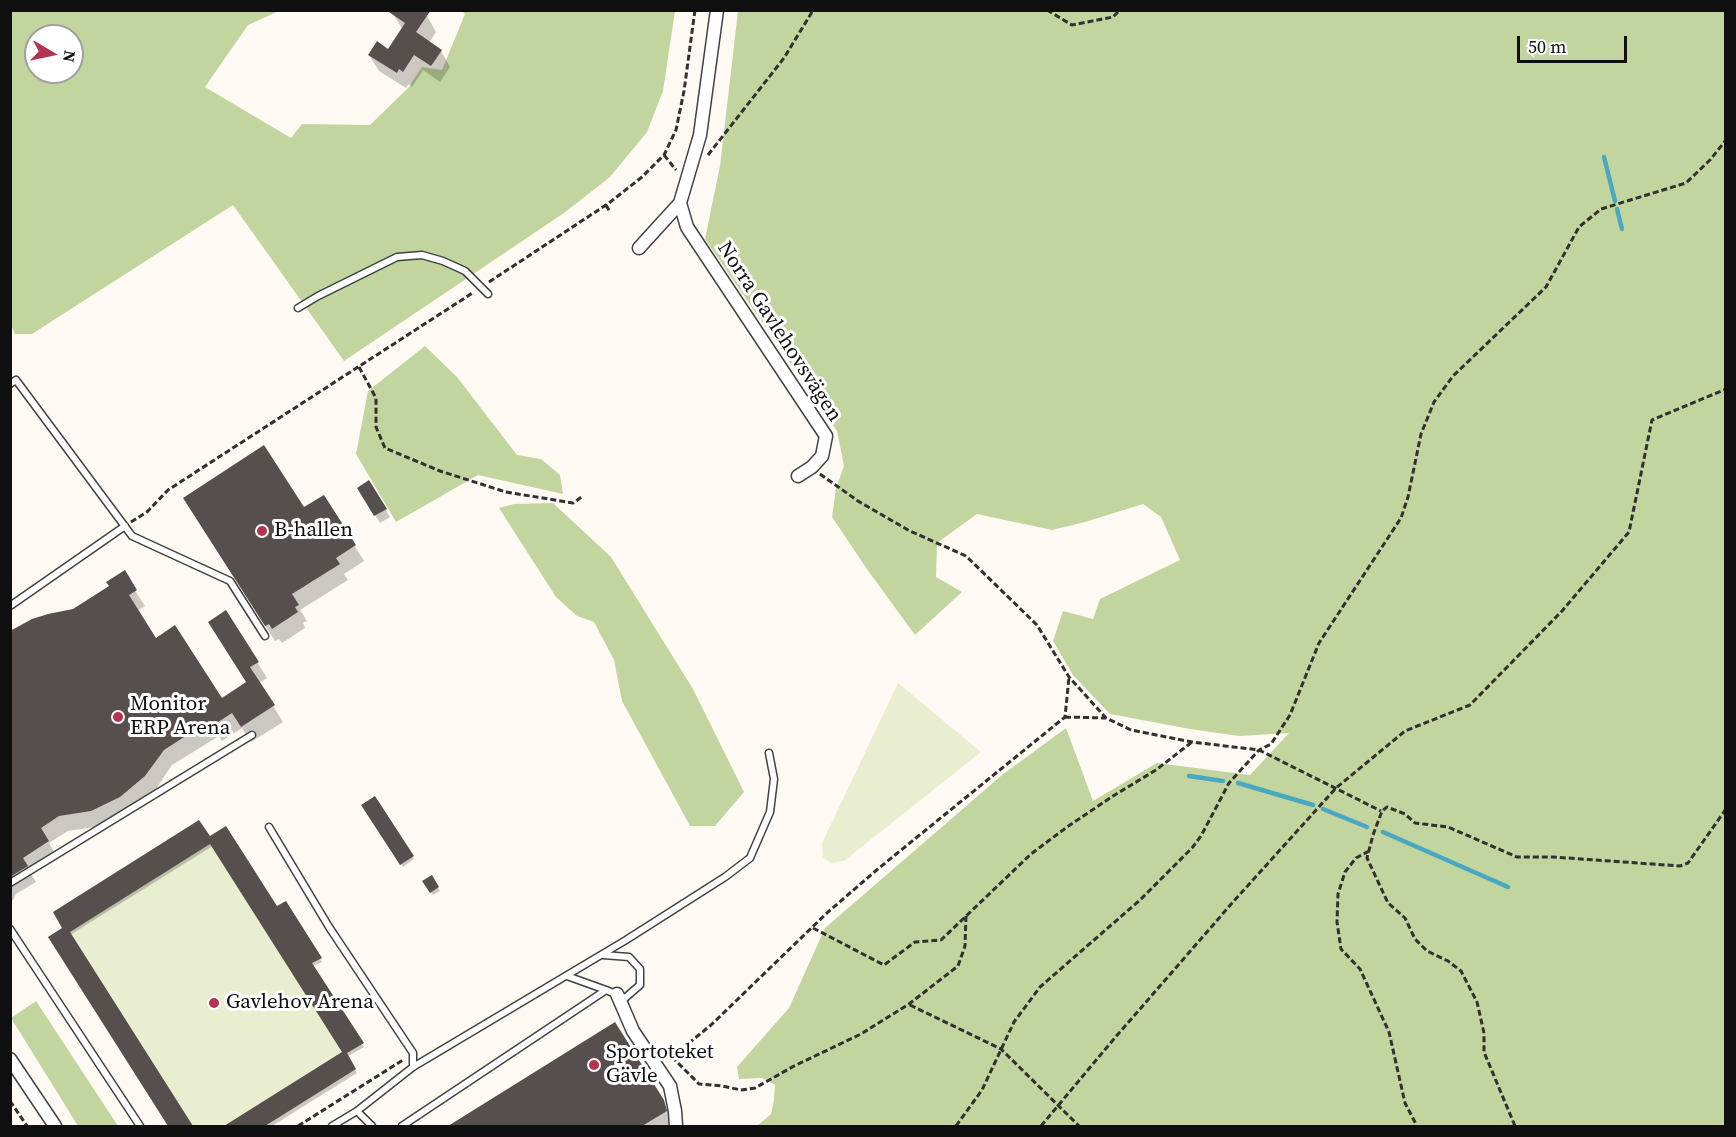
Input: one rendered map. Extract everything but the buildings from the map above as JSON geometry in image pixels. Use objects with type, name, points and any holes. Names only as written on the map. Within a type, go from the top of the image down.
[{"type":"street","points":[[639,248],[680,203],[700,135],[717,10]]},
{"type":"street","name":"Norra Gavlehovsvägen","points":[[680,203],[687,227],[826,436],[822,456],[812,467]]},
{"type":"street","points":[[798,476],[812,467]]},
{"type":"street","points":[[612,992],[633,1031],[670,1086],[676,1126]]},
{"type":"street","points":[[10,1059],[55,1126]]},
{"type":"lane","points":[[298,308],[396,257],[422,255],[465,271],[488,294]]},
{"type":"lane","points":[[10,384],[16,380],[132,536],[230,581],[265,636]]},
{"type":"lane","points":[[10,606],[125,526]]},
{"type":"lane","points":[[10,884],[252,735]]},
{"type":"lane","points":[[332,1126],[357,1111],[413,1067],[601,955],[725,877],[750,858],[770,812],[774,779],[769,753]]},
{"type":"lane","points":[[269,827],[329,927],[413,1053],[413,1067]]},
{"type":"lane","points":[[10,929],[140,1126]]},
{"type":"lane","points":[[567,976],[625,998],[640,985],[640,969],[629,957],[601,955]]},
{"type":"lane","points":[[402,1126],[612,992]]},
{"type":"lane","points":[[357,1111],[372,1126]]},
{"type":"path","points":[[125,526],[147,512],[168,490],[606,205],[642,177],[664,155],[676,130],[684,91],[695,10]]},
{"type":"path","points":[[707,157],[784,58],[812,12],[816,10]]},
{"type":"path","points":[[1047,10],[1072,25],[1113,17],[1120,10]]},
{"type":"path","points":[[956,1126],[982,1090],[1014,1022],[1040,987],[1140,900],[1192,848],[1202,836],[1229,783],[1259,750],[1271,744],[1290,716],[1319,643],[1401,518],[1408,497],[1421,434],[1434,402],[1453,376],[1546,287],[1579,227],[1601,209],[1686,183],[1710,160],[1725,140]]},
{"type":"path","points":[[606,205],[610,212]]},
{"type":"path","points":[[358,367],[376,398],[376,427],[385,448],[440,471],[506,492],[573,503],[584,496]]},
{"type":"path","points":[[1041,1126],[1233,902],[1336,788],[1405,731],[1470,705],[1562,611],[1629,532],[1652,420],[1725,389]]},
{"type":"path","points":[[812,467],[858,501],[910,531],[966,556],[1037,625],[1069,677],[1106,718],[1131,730],[1192,742],[1259,750],[1382,811]]},
{"type":"path","points":[[1065,717],[1069,677]]},
{"type":"path","points":[[966,916],[965,946],[958,966],[909,1004],[861,1034],[794,1066],[755,1088],[741,1090],[699,1084],[672,1057],[711,1025],[812,927],[879,868],[1065,717],[1106,718]]},
{"type":"path","points":[[812,927],[884,965],[915,942],[941,940],[1031,854],[1156,770],[1192,742]]},
{"type":"path","points":[[1515,1126],[1484,1052],[1484,1033],[1477,1002],[1461,971],[1448,961],[1427,951],[1415,939],[1405,918],[1388,903],[1367,858],[1382,811],[1388,807],[1405,814],[1415,823],[1448,827],[1517,857],[1553,857],[1680,866],[1688,863],[1725,809]]},
{"type":"path","points":[[1369,851],[1356,858],[1345,872],[1338,894],[1337,922],[1341,949],[1360,969],[1389,1032],[1405,1103],[1418,1126]]},
{"type":"path","points":[[909,1004],[1001,1049],[1079,1126]]},
{"type":"path","points":[[298,1126],[413,1053]]},
{"type":"path","points":[[10,1101],[27,1126]]},
{"type":"green space","points":[[11,11],[279,11],[248,25],[205,87],[291,138],[302,124],[370,125],[408,88],[422,67],[442,70],[465,14],[462,11],[675,11],[663,91],[647,132],[610,177],[564,213],[344,361],[233,205],[32,334],[15,334],[11,325]]},
{"type":"green space","points":[[738,11],[1725,11],[1725,1126],[757,1126],[771,1114],[775,1085],[762,1078],[739,1079],[737,1067],[789,1008],[825,928],[1002,775],[1066,728],[1093,801],[1157,763],[1250,775],[1289,733],[1239,736],[1110,714],[1073,675],[1053,641],[1063,611],[1093,619],[1100,599],[1180,560],[1161,517],[1143,504],[1052,530],[977,514],[937,543],[936,577],[962,592],[915,635],[832,517],[836,488],[844,466],[837,431],[705,239],[720,166]]},
{"type":"green space","points":[[425,346],[457,377],[517,455],[541,459],[560,475],[563,494],[478,475],[396,522],[356,454],[368,391]]},
{"type":"green space","points":[[553,503],[611,557],[693,689],[744,792],[715,826],[690,826],[622,701],[614,660],[594,622],[577,616],[556,597],[499,508],[514,504]]},
{"type":"green space","points":[[898,683],[981,752],[844,861],[831,863],[823,857],[822,843]]},
{"type":"green space","name":"Gavlehov Arena","points":[[199,820],[210,836],[226,826],[276,906],[286,901],[322,958],[312,963],[364,1043],[347,1053],[356,1069],[265,1126],[168,1126],[48,937],[62,928],[53,912]]},
{"type":"green space","points":[[36,1001],[118,1126],[78,1126],[11,1018]]},
{"type":"waterway","points":[[1604,157],[1615,201]]},
{"type":"waterway","points":[[1617,209],[1622,229]]},
{"type":"waterway","points":[[1189,776],[1223,781]]},
{"type":"waterway","points":[[1238,783],[1313,805]]},
{"type":"waterway","points":[[1323,809],[1367,827]]},
{"type":"waterway","points":[[1383,832],[1508,887]]},
{"type":"place","name":"B-hallen","points":[[262,531]]},
{"type":"place","name":"Monitor ERP Arena","points":[[118,717]]},
{"type":"place","name":"Gavlehov Arena","points":[[214,1003]]},
{"type":"place","name":"Sportoteket Gävle","points":[[594,1065]]}]
